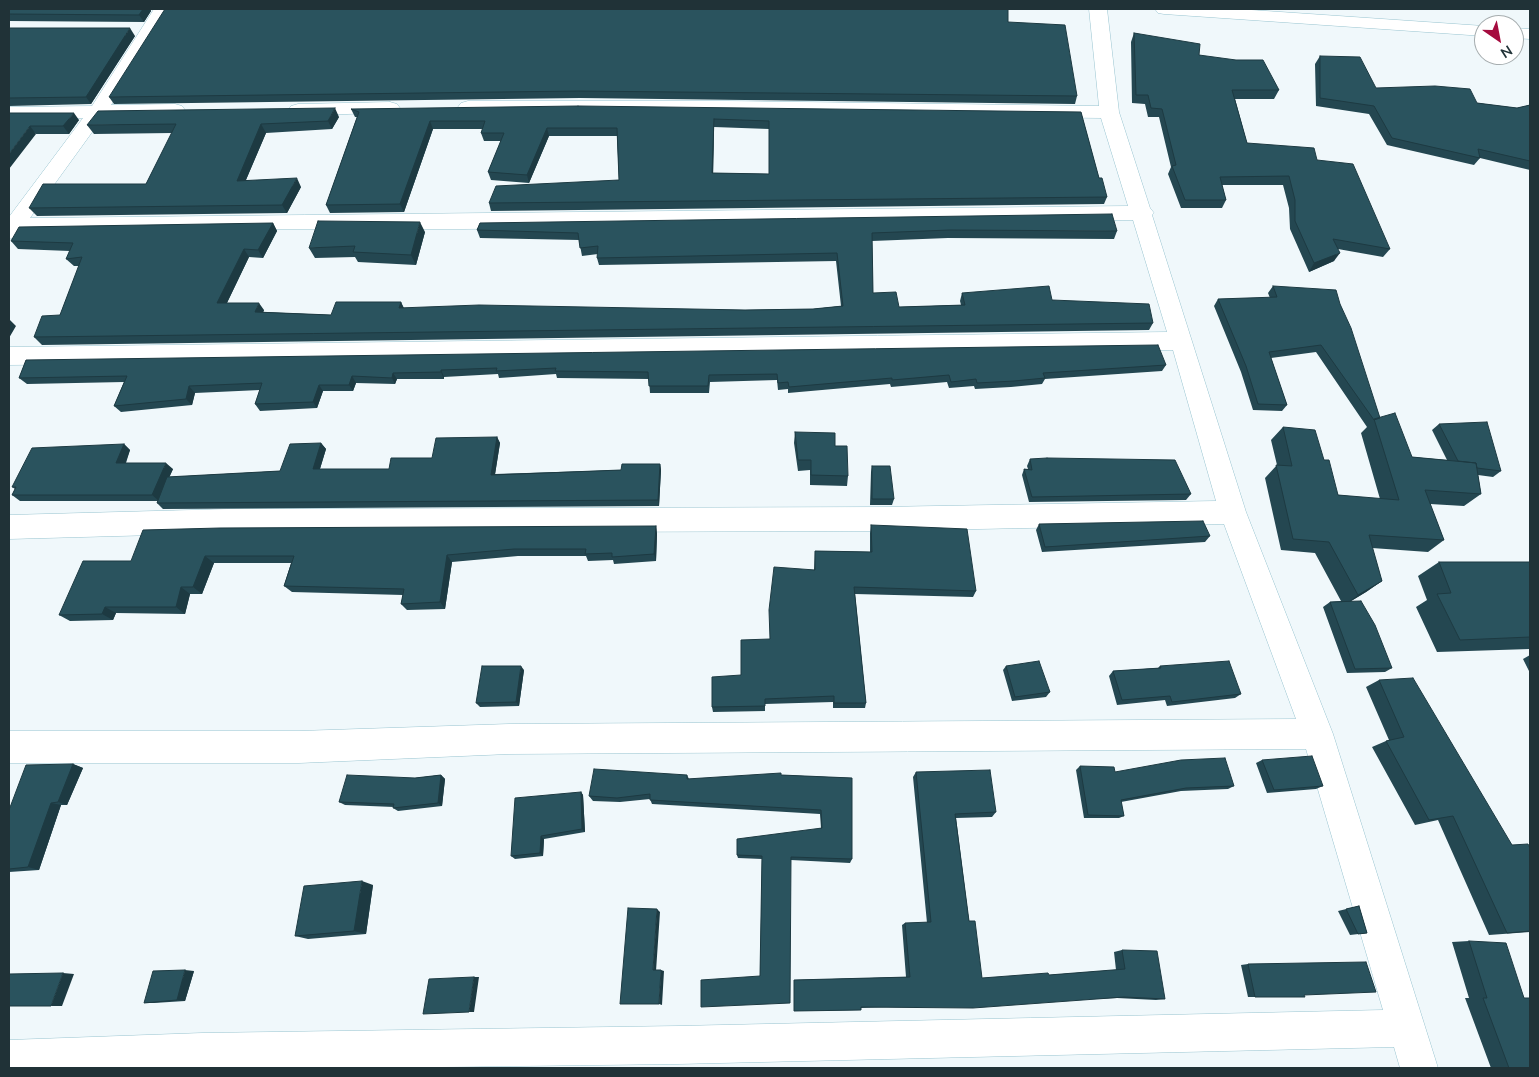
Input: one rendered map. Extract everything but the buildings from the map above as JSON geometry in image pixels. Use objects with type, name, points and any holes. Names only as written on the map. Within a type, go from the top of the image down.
[{"type":"street","points":[[10,228],[98,111],[140,29],[163,9]]},
{"type":"street","points":[[1098,9],[1109,112],[1143,214],[1233,512],[1317,734],[1419,1068]]},
{"type":"street","points":[[1164,9],[1474,29]]},
{"type":"street","points":[[452,108],[718,106],[1109,112]]},
{"type":"street","points":[[284,110],[412,108]]},
{"type":"street","points":[[9,113],[196,110]]},
{"type":"street","points":[[10,228],[231,222],[485,222],[1143,214]]},
{"type":"street","points":[[9,356],[755,348],[1182,341]]},
{"type":"street","points":[[9,527],[238,521],[880,519],[1233,512]]},
{"type":"street","points":[[9,747],[299,746],[696,737],[1317,734]]},
{"type":"street","points":[[9,1059],[202,1052],[678,1045],[1408,1028]]}]
